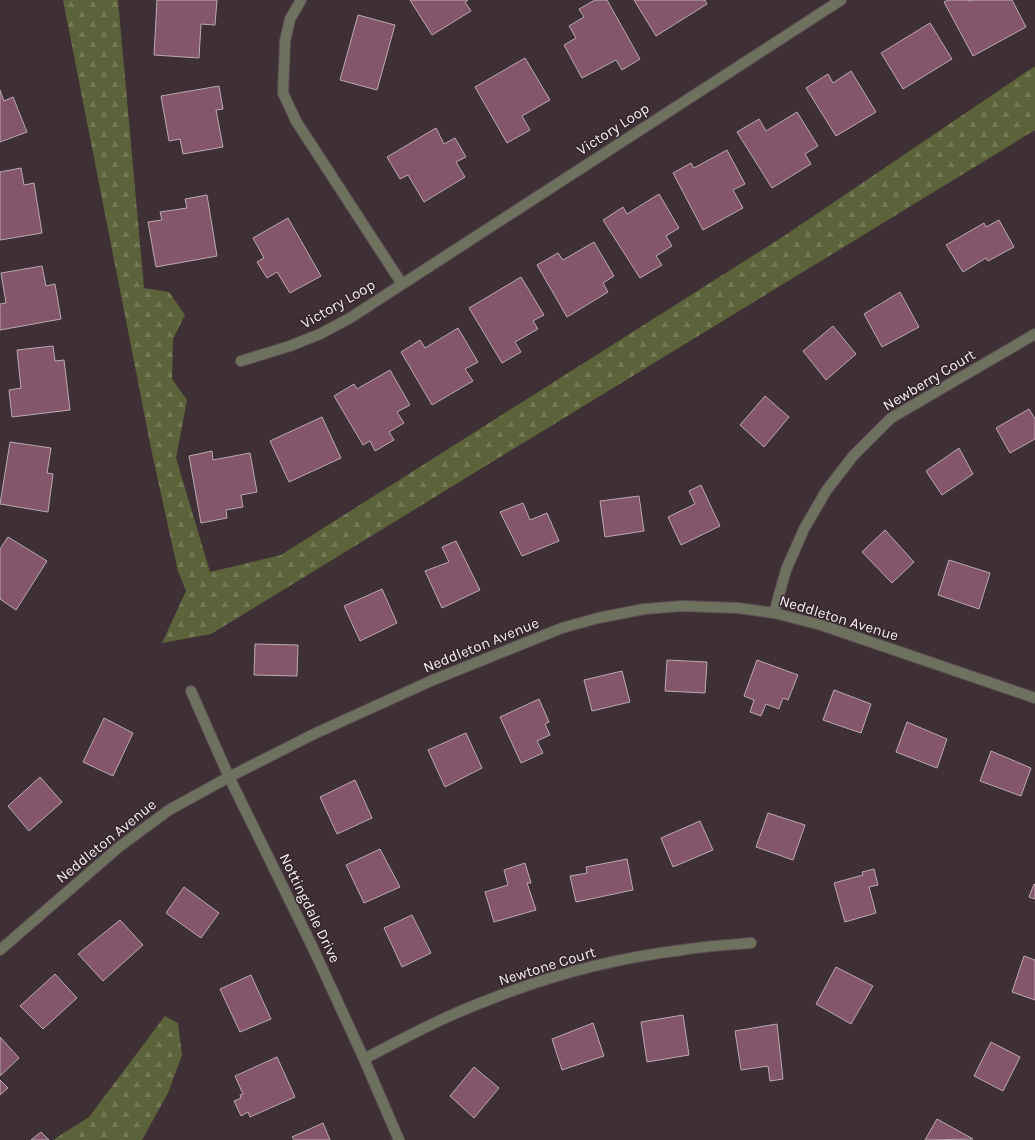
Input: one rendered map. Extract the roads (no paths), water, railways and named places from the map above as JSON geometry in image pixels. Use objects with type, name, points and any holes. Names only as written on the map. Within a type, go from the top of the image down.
[{"type":"street","points":[[300,0],[290,19],[285,41],[283,93],[296,121],[402,284]]},
{"type":"street","name":"Victory Loop","points":[[241,361],[290,346],[320,334],[350,318],[841,0]]},
{"type":"street","name":"Newberry Court","points":[[774,613],[786,570],[804,529],[826,491],[853,456],[891,418],[1035,334]]},
{"type":"street","name":"Neddleton Avenue","points":[[0,950],[119,847],[169,810],[229,777],[316,733],[433,680],[562,628],[598,618],[637,610],[682,606],[738,608],[774,613],[821,625],[1035,698]]},
{"type":"street","name":"Nottingdale Drive","points":[[191,691],[229,777],[312,946],[364,1058],[399,1140]]},
{"type":"street","name":"Newtone Court","points":[[364,1058],[426,1026],[491,998],[558,976],[612,962],[682,950],[751,943]]}]
